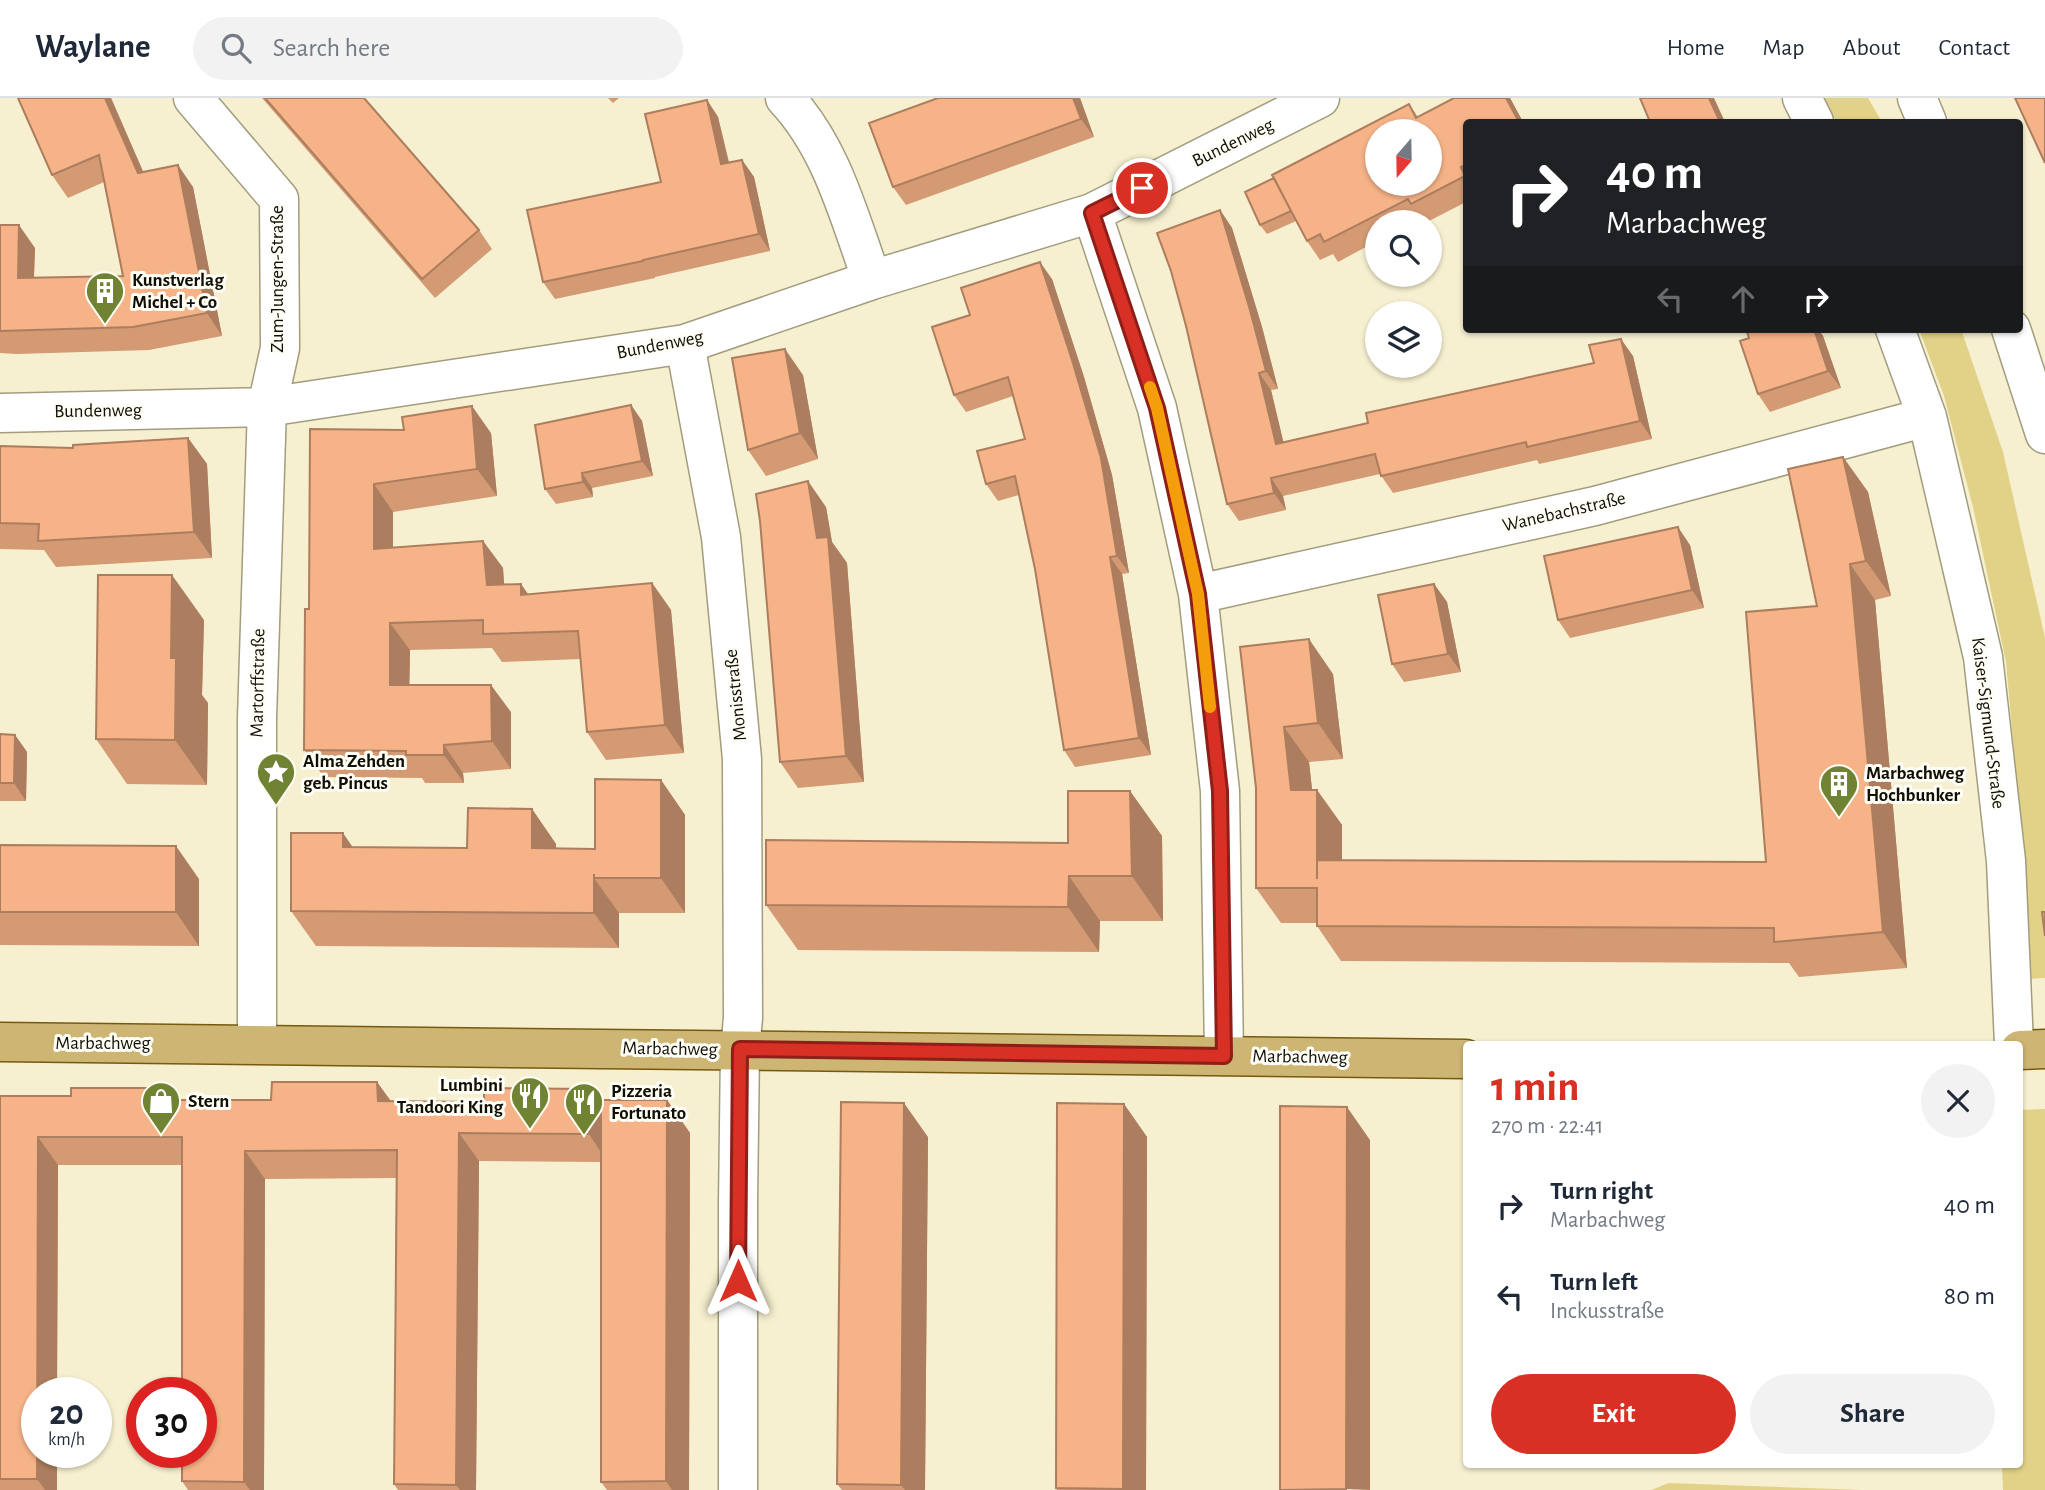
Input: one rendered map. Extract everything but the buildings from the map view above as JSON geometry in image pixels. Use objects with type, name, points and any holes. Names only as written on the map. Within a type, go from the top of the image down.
[{"type":"main road","name":"Marbachweg","points":[[0,1042],[1463,1059]]},
{"type":"main road","points":[[2023,1050],[2045,1049]]},
{"type":"street","name":"Zum-Jungen-Straße","points":[[193,98],[279,199],[280,348],[267,407]]},
{"type":"street","points":[[785,98],[801,115],[829,162],[872,280]]},
{"type":"street","points":[[1802,98],[1812,119]]},
{"type":"street","points":[[1917,98],[1926,119]]},
{"type":"street","name":"Bundenweg","points":[[0,413],[267,407],[685,344],[872,280],[1092,213],[1300,103]]},
{"type":"street","points":[[1092,213],[1157,408],[1198,594],[1220,791],[1224,1056]]},
{"type":"street","name":"Kaiser-Sigmund-Straße","points":[[1896,333],[1927,417],[1983,657],[2006,861],[2014,1041]]},
{"type":"street","points":[[2012,333],[2045,434]]},
{"type":"street","name":"Monisstraße","points":[[685,344],[721,537],[742,759],[743,999],[738,1203],[738,1490]]},
{"type":"street","name":"Martorffstraße","points":[[257,1044],[257,718],[267,407]]},
{"type":"street","name":"Wanebachstraße","points":[[1198,594],[1595,506],[1927,417]]},
{"type":"shaded area","points":[[1823,98],[1868,98],[1880,119],[1835,119]]},
{"type":"shaded area","points":[[1920,333],[1962,333],[2003,452],[2045,638],[2045,978],[2030,979],[2024,863],[2006,662],[1973,507],[1944,396]]},
{"type":"shaded area","points":[[2045,1109],[2045,1490],[2003,1490],[2002,1468],[2023,1468],[2023,1110]]},
{"type":"shaded area","points":[[1669,1483],[1863,1490],[1651,1490]]},
{"type":"slow traffic","points":[[1150,387],[1198,594],[1210,707]]},
{"type":"place","name":"Kunstverlag Michel + Co","points":[[105,325]]},
{"type":"place","name":"Alma Zehden geb. Pincus","points":[[276,806]]},
{"type":"place","name":"Marbachweg Hochbunker","points":[[1839,818]]},
{"type":"place","name":"Lumbini Tandoori King","points":[[530,1130]]},
{"type":"place","name":"Stern","points":[[161,1135]]},
{"type":"place","name":"Pizzeria Fortunato","points":[[584,1136]]},
{"type":"route","points":[[738,1281],[740,1049],[1224,1056],[1220,791],[1198,594],[1157,408],[1092,213],[1142,188]]}]
